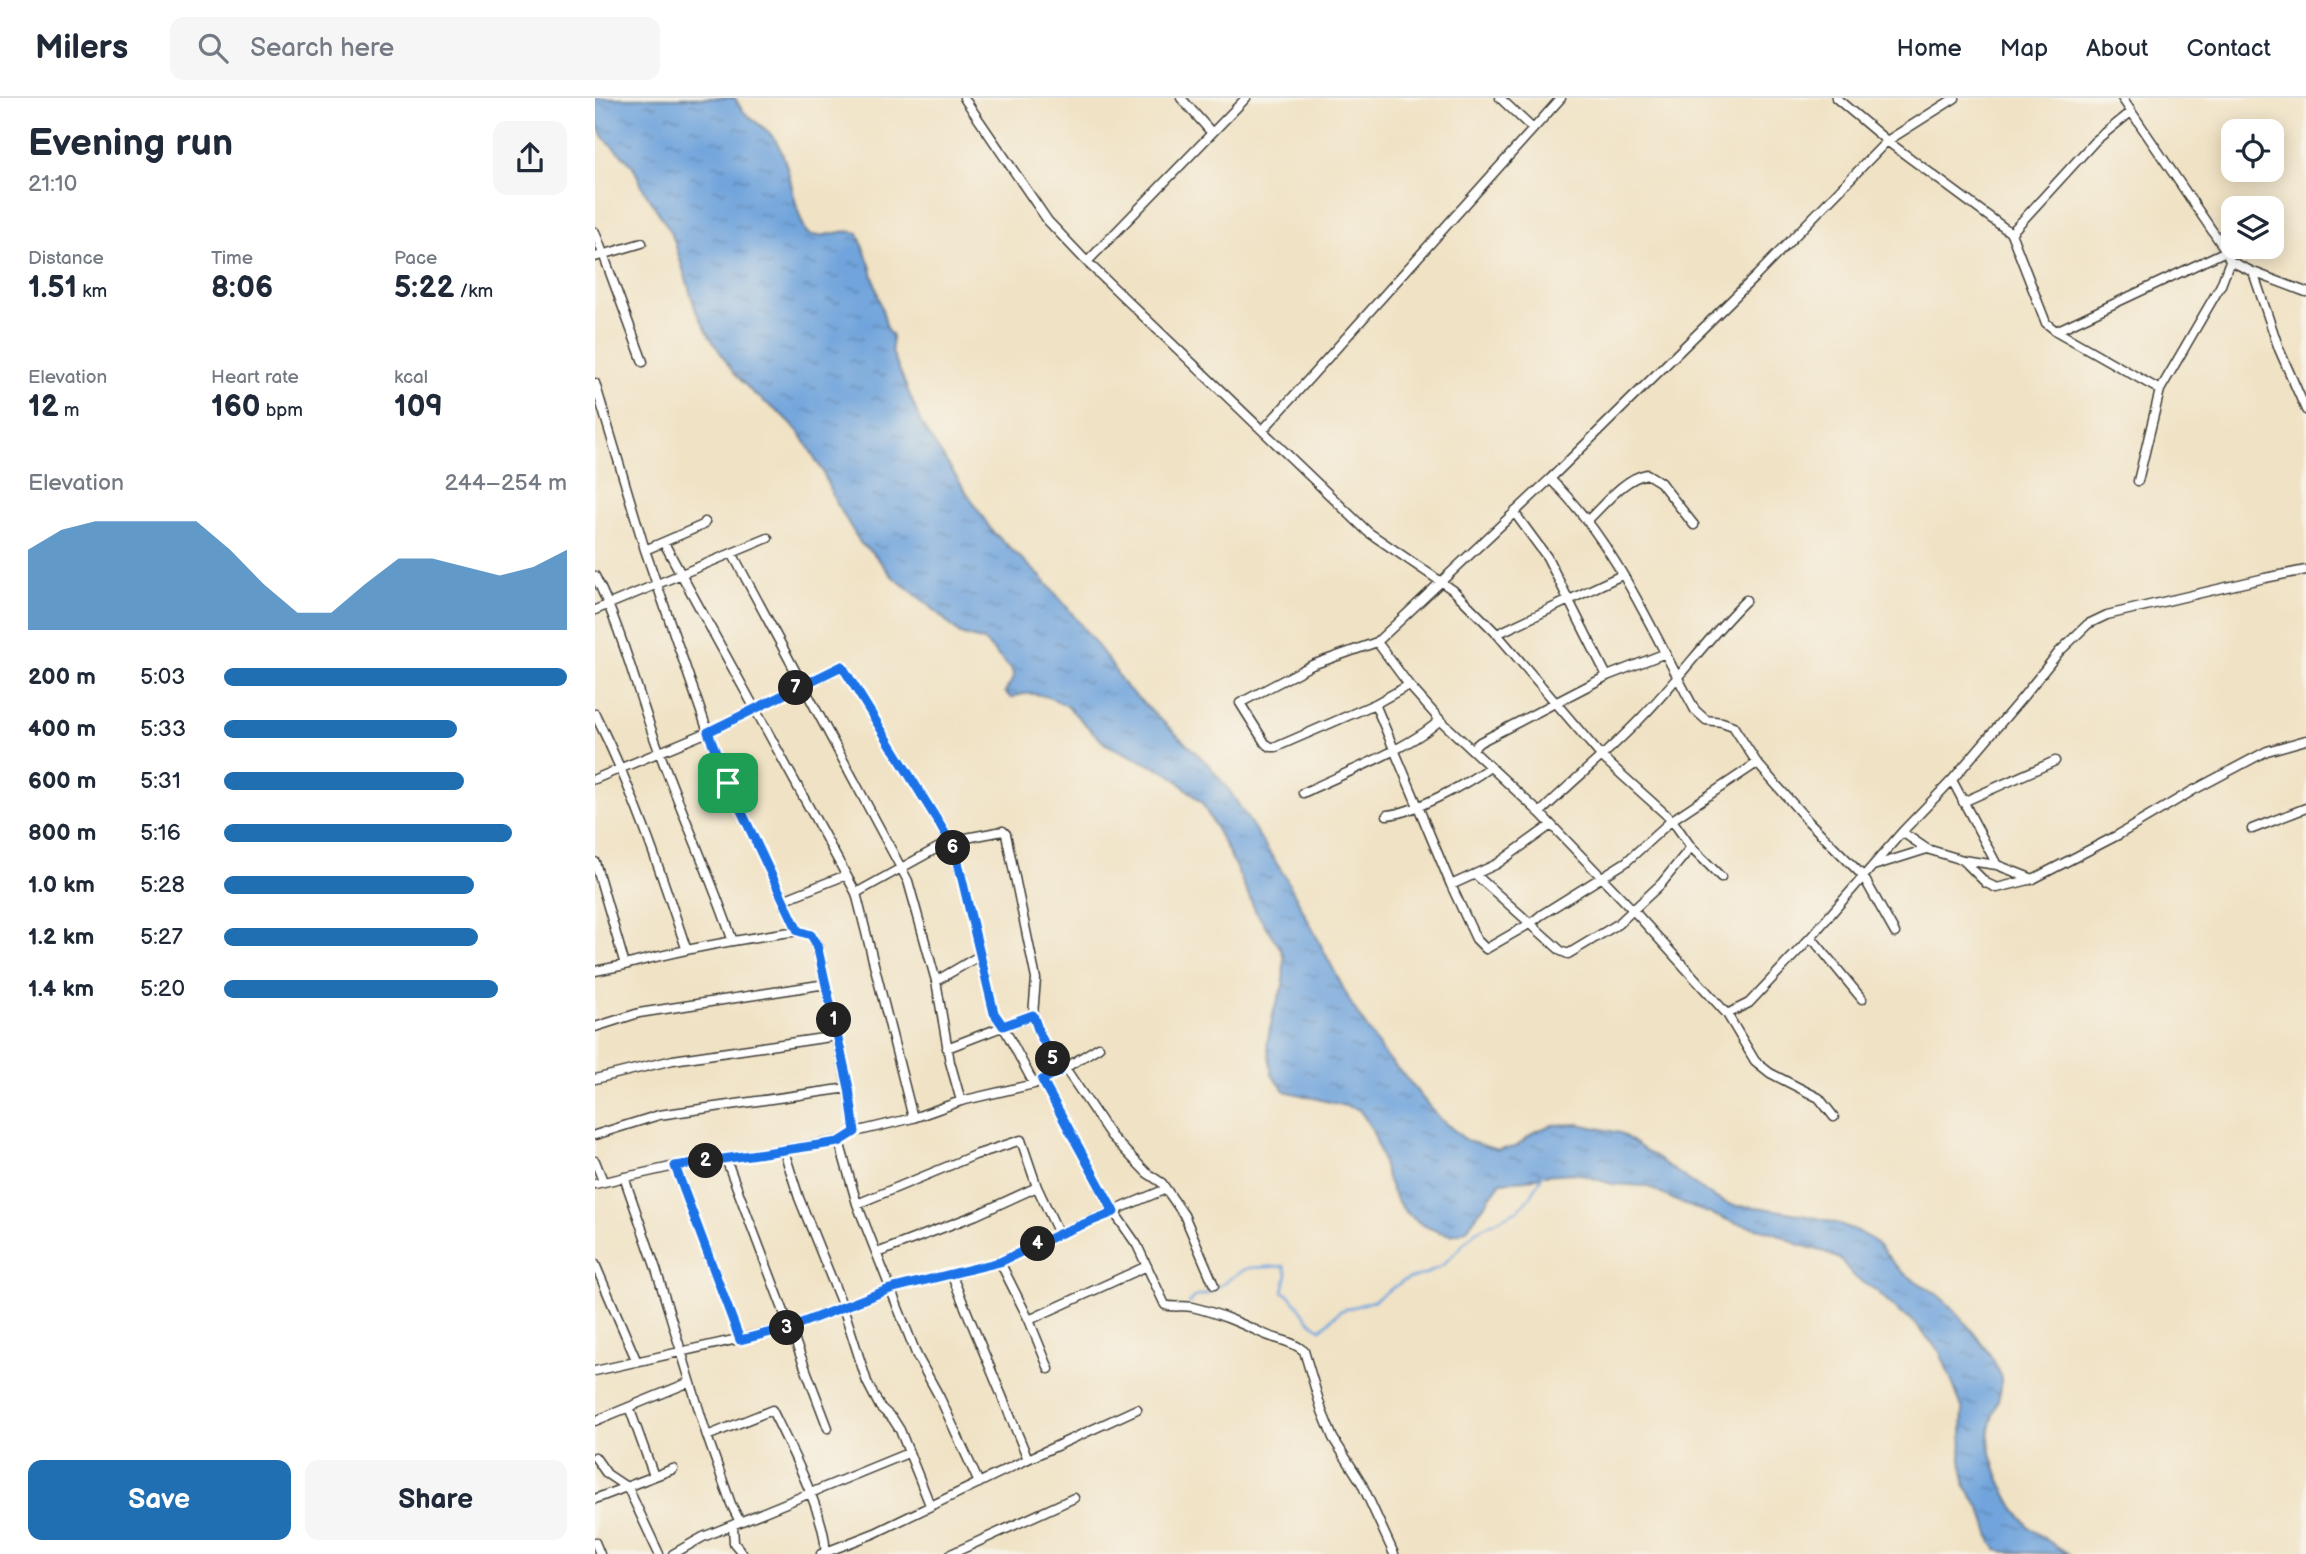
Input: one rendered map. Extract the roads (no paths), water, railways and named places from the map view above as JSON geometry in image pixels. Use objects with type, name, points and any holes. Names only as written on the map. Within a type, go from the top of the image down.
[{"type":"street","points":[[964,98],[1048,221],[1087,262],[1367,532],[1453,590],[1497,634],[1602,757],[1672,820],[1691,847],[1721,877]]},
{"type":"street","points":[[1181,98],[1212,133]]},
{"type":"street","points":[[1087,262],[1246,98]]},
{"type":"street","points":[[1500,98],[1533,129]]},
{"type":"street","points":[[1263,430],[1561,98]]},
{"type":"street","points":[[1836,98],[1887,141],[2011,233],[2046,323],[2160,390]]},
{"type":"street","points":[[1409,685],[1375,704],[1271,747],[1265,743],[1240,703],[1312,665],[1377,642],[1550,479],[1757,275],[1887,141],[1955,98]]},
{"type":"street","points":[[2122,98],[2221,244]]},
{"type":"street","points":[[2011,233],[2095,141],[2131,112]]},
{"type":"street","points":[[595,232],[599,256],[643,362]]},
{"type":"street","points":[[599,256],[642,243]]},
{"type":"street","points":[[2056,331],[2221,253]]},
{"type":"street","points":[[2138,481],[2160,390],[2221,285],[2230,261],[2306,292]]},
{"type":"street","points":[[2253,272],[2279,349],[2306,410]]},
{"type":"street","points":[[595,383],[597,398],[645,550],[708,732],[728,783],[798,931]]},
{"type":"street","points":[[1587,521],[1638,475],[1647,474],[1660,482],[1694,525]]},
{"type":"street","points":[[1550,479],[1569,497],[1622,575],[1666,653],[1676,678],[1701,717],[1733,726],[1757,763],[1808,821],[1863,876],[1895,933]]},
{"type":"street","points":[[1514,512],[1547,557],[1607,676]]},
{"type":"street","points":[[645,550],[705,522]]},
{"type":"street","points":[[595,610],[768,538]]},
{"type":"street","points":[[664,543],[856,893],[913,1118]]},
{"type":"street","points":[[732,553],[902,868],[914,898],[936,981],[947,1048],[961,1101]]},
{"type":"street","points":[[1727,1014],[1749,1003],[1811,937],[1902,832],[1952,780],[2059,652],[2088,624],[2107,615],[2306,570]]},
{"type":"street","points":[[1497,634],[1622,575]]},
{"type":"street","points":[[595,576],[609,603],[659,751],[715,888],[732,939]]},
{"type":"street","points":[[1540,813],[1645,715],[1728,617],[1747,600]]},
{"type":"street","points":[[1377,642],[1409,685],[1440,720],[1540,813],[1727,1014],[1755,1061],[1770,1073],[1819,1098],[1834,1117]]},
{"type":"street","points":[[1473,748],[1607,676],[1666,653]]},
{"type":"street","points":[[595,779],[708,732],[842,666],[950,841],[957,858],[994,1013],[1114,1212],[1137,1244],[1165,1305],[1190,1307],[1223,1315],[1297,1345],[1304,1352],[1333,1438],[1361,1482],[1394,1554]]},
{"type":"street","points":[[1375,704],[1451,885],[1482,948],[1486,949],[1626,862],[1672,820],[1757,763]]},
{"type":"street","points":[[595,714],[622,768],[647,830],[686,948]]},
{"type":"street","points":[[1303,793],[1392,749],[1440,720]]},
{"type":"street","points":[[1963,860],[1986,883],[1997,888],[2033,879],[2118,835],[2267,751],[2306,740]]},
{"type":"street","points":[[1963,802],[2055,761]]},
{"type":"street","points":[[1387,815],[1416,806],[1471,781],[1490,767]]},
{"type":"street","points":[[1952,780],[1997,865]]},
{"type":"street","points":[[2252,829],[2306,808]]},
{"type":"street","points":[[1451,885],[1497,864],[1551,825]]},
{"type":"street","points":[[856,893],[950,841],[1003,831],[1006,834],[1036,979],[1033,1015],[1040,1035],[1111,1136],[1147,1173],[1162,1183],[1184,1214],[1214,1285]]},
{"type":"street","points":[[1902,832],[1927,849],[1963,860],[1997,865],[2033,879]]},
{"type":"street","points":[[1476,875],[1561,951],[1568,954],[1618,924],[1661,884],[1691,847]]},
{"type":"street","points":[[1871,867],[1927,849]]},
{"type":"street","points":[[595,862],[625,965]]},
{"type":"street","points":[[783,900],[846,875]]},
{"type":"street","points":[[595,971],[732,939],[798,931],[811,935],[817,945],[826,984],[849,1088],[855,1132]]},
{"type":"street","points":[[1811,937],[1862,999]]},
{"type":"street","points":[[936,981],[979,956]]},
{"type":"street","points":[[595,1027],[639,1013],[826,984]]},
{"type":"street","points":[[947,1048],[1033,1015]]},
{"type":"street","points":[[595,1079],[673,1060],[837,1036]]},
{"type":"street","points":[[595,1161],[599,1182],[675,1166],[839,1142],[855,1132],[1038,1082],[1063,1070],[1099,1046]]},
{"type":"street","points":[[595,1135],[659,1115],[849,1088]]},
{"type":"street","points":[[857,1204],[1021,1139],[1037,1187],[1059,1234]]},
{"type":"street","points":[[839,1142],[857,1204],[917,1356],[940,1398],[979,1483]]},
{"type":"street","points":[[784,1151],[843,1307],[867,1382],[880,1407],[900,1430],[930,1505]]},
{"type":"street","points":[[726,1159],[828,1428]]},
{"type":"street","points":[[675,1166],[740,1340]]},
{"type":"street","points":[[624,1177],[731,1504],[736,1523],[734,1543],[743,1554]]},
{"type":"street","points":[[877,1253],[976,1215],[1037,1187]]},
{"type":"street","points":[[595,1371],[791,1327],[890,1289],[931,1278],[952,1276],[1000,1262],[1166,1189]]},
{"type":"street","points":[[1000,1262],[1029,1320],[1049,1369]]},
{"type":"street","points":[[595,1264],[637,1362]]},
{"type":"street","points":[[1029,1320],[1147,1266]]},
{"type":"street","points":[[952,1276],[1028,1459]]},
{"type":"street","points":[[595,1421],[690,1382]]},
{"type":"street","points":[[629,1407],[654,1476]]},
{"type":"street","points":[[707,1436],[772,1410],[810,1493],[824,1538],[824,1554],[875,1533],[1137,1409]]},
{"type":"street","points":[[673,1554],[736,1523],[908,1453]]},
{"type":"street","points":[[595,1457],[607,1474],[628,1488],[659,1554]]},
{"type":"street","points":[[595,1499],[673,1469]]},
{"type":"street","points":[[951,1554],[1074,1498]]},
{"type":"street","points":[[595,1542],[600,1554]]},
{"type":"water","points":[[595,98],[735,98],[744,112],[771,135],[782,152],[798,212],[808,234],[821,236],[845,231],[858,233],[870,265],[888,332],[892,335],[892,352],[922,425],[992,531],[1041,577],[1066,606],[1107,658],[1125,686],[1208,764],[1231,793],[1286,878],[1352,1005],[1384,1054],[1437,1116],[1467,1141],[1498,1150],[1515,1147],[1534,1132],[1552,1125],[1579,1124],[1620,1133],[1712,1196],[1727,1203],[1818,1218],[1845,1226],[1870,1238],[1903,1272],[1946,1302],[1990,1355],[2001,1380],[1989,1438],[1994,1465],[2021,1518],[2029,1527],[2069,1554],[1997,1550],[1992,1543],[1981,1509],[1966,1487],[1961,1459],[1963,1410],[1940,1352],[1910,1318],[1901,1314],[1877,1291],[1853,1276],[1841,1260],[1797,1244],[1776,1233],[1733,1222],[1683,1204],[1646,1186],[1612,1184],[1576,1173],[1501,1182],[1467,1229],[1456,1234],[1437,1231],[1416,1221],[1402,1208],[1393,1193],[1369,1124],[1358,1109],[1285,1091],[1272,1075],[1267,1043],[1274,1010],[1283,986],[1284,958],[1281,949],[1256,912],[1202,803],[1170,774],[1105,744],[1067,706],[1039,695],[1025,694],[1011,698],[1005,692],[1014,677],[1011,669],[984,641],[960,634],[892,576],[874,554],[861,544],[800,433],[734,373],[710,337],[696,311],[674,240],[667,226],[644,190],[633,166],[603,137],[599,129],[595,117]]},
{"type":"waterway","points":[[1189,1303],[1195,1297],[1209,1293],[1249,1268],[1284,1266],[1287,1274],[1283,1292],[1321,1329],[1340,1311],[1373,1301],[1403,1281],[1428,1273],[1444,1264],[1476,1231],[1518,1210],[1531,1196],[1544,1172]]}]
